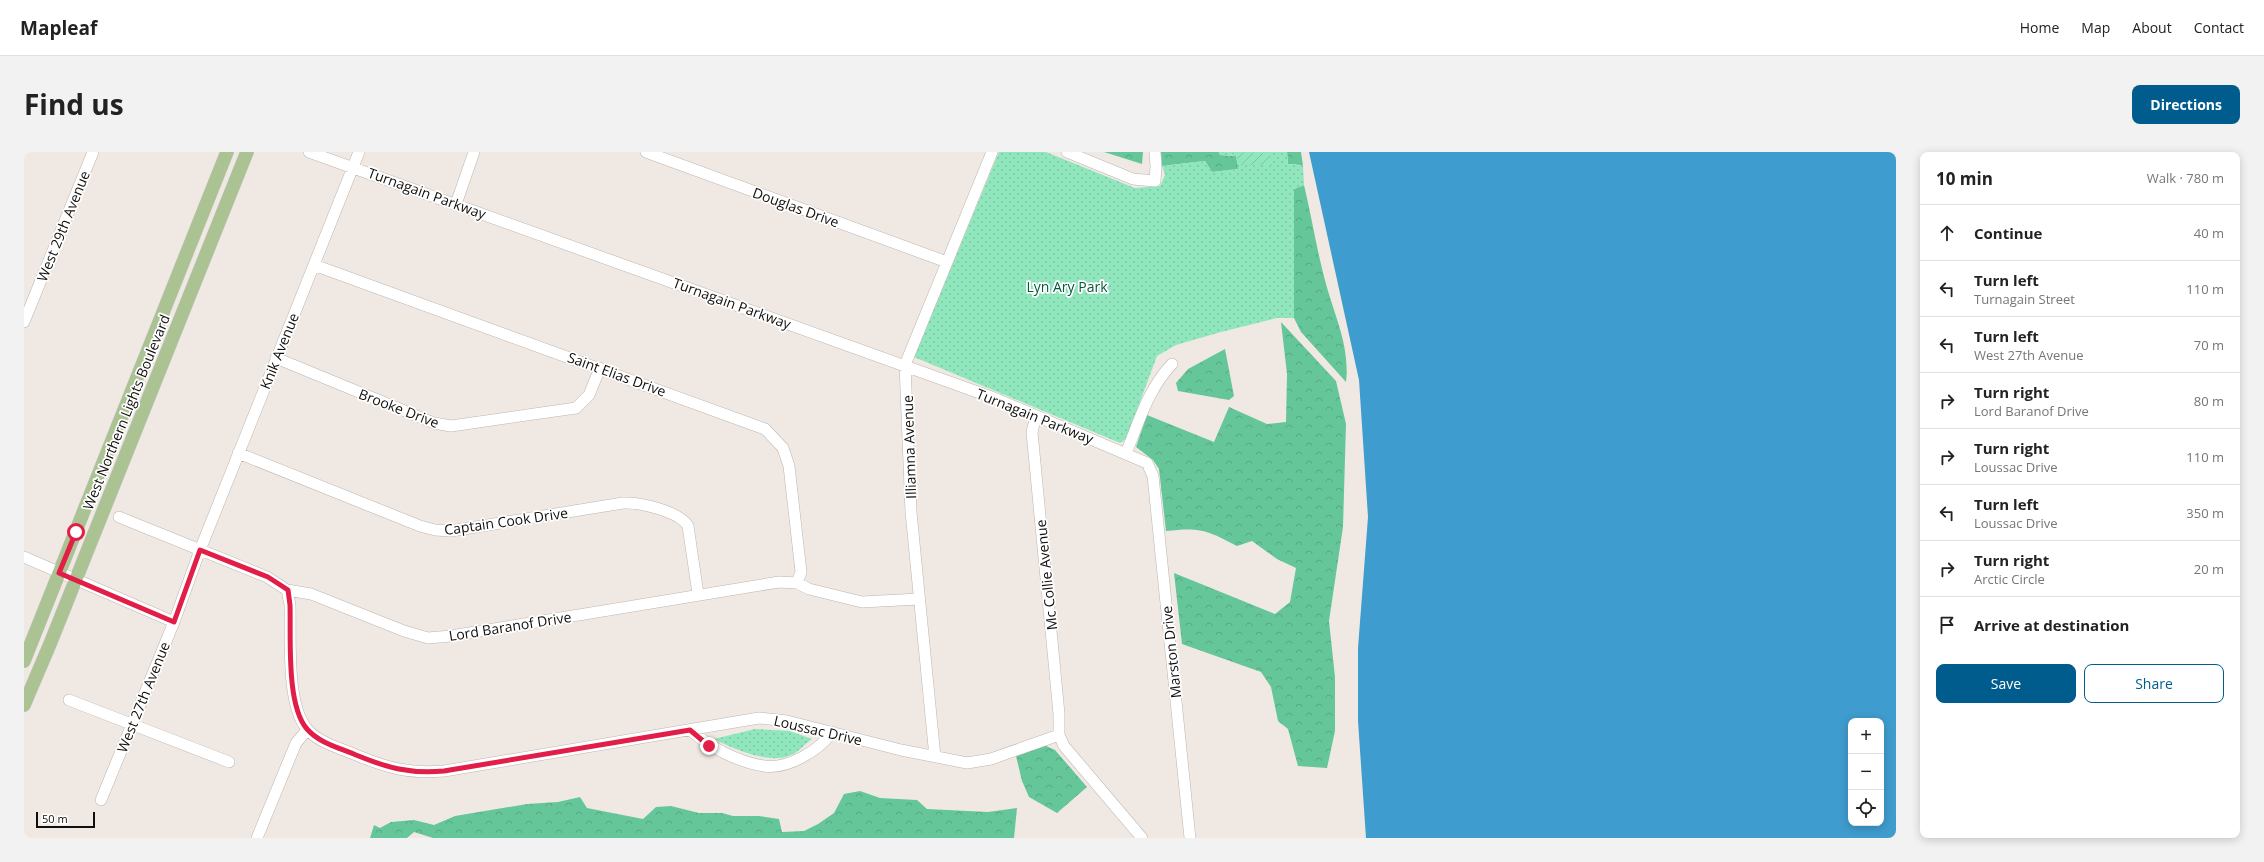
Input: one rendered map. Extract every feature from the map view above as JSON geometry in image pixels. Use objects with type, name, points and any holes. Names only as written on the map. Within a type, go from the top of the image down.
[{"type":"main road","name":"West Northern Lights Boulevard","points":[[24,661],[227,152]]},
{"type":"main road","name":"West Northern Lights Boulevard","points":[[24,705],[76,581],[247,152]]},
{"type":"street","name":"West 29th Avenue","points":[[24,322],[93,152]]},
{"type":"street","name":"Turnagain Parkway","points":[[309,152],[354,166],[994,398],[1126,453],[1149,466]]},
{"type":"street","name":"Knik Avenue","points":[[200,550],[359,152]]},
{"type":"street","points":[[456,204],[474,152]]},
{"type":"street","name":"Douglas Drive","points":[[646,152],[947,262]]},
{"type":"street","name":"Illiamna Avenue","points":[[935,757],[908,475],[905,365],[992,152]]},
{"type":"street","points":[[1067,152],[1133,179],[1155,181],[1155,152]]},
{"type":"street","name":"Saint Elias Drive","points":[[314,265],[757,424],[774,437],[783,448],[789,466],[802,572],[797,583]]},
{"type":"street","name":"Brooke Drive","points":[[276,358],[434,423],[451,426],[576,408],[589,395],[600,368]]},
{"type":"street","points":[[1126,453],[1148,398],[1155,385],[1172,364]]},
{"type":"street","name":"Mc Collie Avenue","points":[[1036,416],[1032,432],[1059,714],[1059,735]]},
{"type":"street","name":"Captain Cook Drive","points":[[238,453],[436,530],[451,531],[623,503],[643,504],[676,516],[688,526],[698,594]]},
{"type":"street","name":"Marston Drive","points":[[1149,466],[1153,476],[1190,838]]},
{"type":"street","name":"Lord Baranof Drive","points":[[119,517],[268,577],[288,590],[311,594],[404,631],[428,638],[451,636],[698,594],[779,582],[797,583],[809,589],[853,601],[919,599]]},
{"type":"street","name":"West 27th Avenue","points":[[101,800],[174,622],[200,550]]},
{"type":"street","points":[[24,557],[76,581],[174,622]]},
{"type":"street","name":"Loussac Drive","points":[[288,590],[290,605],[293,699],[300,719],[308,730],[325,742],[384,766],[407,771],[430,772],[759,718],[787,721],[959,762],[980,762],[1059,735]]},
{"type":"street","points":[[69,700],[229,762]]},
{"type":"street","points":[[257,838],[296,743],[308,730]]},
{"type":"street","points":[[690,730],[709,746],[752,763],[772,767],[787,763],[815,750],[825,743],[832,732]]},
{"type":"street","points":[[1059,735],[1064,746],[1142,838]]},
{"type":"green space","name":"Lyn Ary Park","points":[[999,152],[1046,152],[1135,188],[1160,186],[1165,175],[1162,166],[1205,161],[1212,172],[1238,169],[1236,156],[1220,155],[1219,152],[1287,152],[1288,164],[1303,165],[1304,185],[1294,189],[1294,318],[1277,318],[1221,332],[1176,345],[1157,356],[1126,439],[1120,443],[914,357]]},
{"type":"green space","points":[[1104,152],[1143,152],[1142,164]]},
{"type":"green space","points":[[1161,152],[1219,152],[1220,155],[1236,156],[1239,169],[1212,172],[1205,161],[1162,166]]},
{"type":"green space","points":[[1221,152],[1270,153],[1272,166],[1240,165],[1237,155]]},
{"type":"green space","points":[[1287,152],[1301,152],[1303,165],[1288,164]]},
{"type":"green space","points":[[1304,185],[1323,272],[1344,344],[1347,369],[1346,382],[1301,332],[1294,318],[1294,189]]},
{"type":"green space","points":[[1281,322],[1336,381],[1346,424],[1343,527],[1329,621],[1335,677],[1335,731],[1327,768],[1298,766],[1288,729],[1278,721],[1271,687],[1261,672],[1182,644],[1174,573],[1275,614],[1290,602],[1296,568],[1277,559],[1252,541],[1237,546],[1218,536],[1203,531],[1187,529],[1166,531],[1159,469],[1153,460],[1136,447],[1147,415],[1214,442],[1229,407],[1267,424],[1286,422],[1287,374]]},
{"type":"green space","points":[[1225,349],[1234,396],[1229,400],[1178,391],[1176,383],[1188,369]]},
{"type":"green space","points":[[755,729],[790,731],[812,739],[795,753],[786,757],[776,758],[743,752],[714,739]]},
{"type":"green space","points":[[1044,745],[1055,750],[1087,787],[1057,813],[1029,797],[1022,781],[1016,756]]},
{"type":"green space","points":[[860,791],[880,798],[917,800],[927,809],[988,812],[1017,808],[1014,838],[433,838],[414,832],[407,838],[370,838],[374,825],[380,828],[391,822],[414,820],[434,825],[455,816],[527,804],[558,802],[580,797],[587,808],[643,819],[656,807],[671,806],[699,813],[722,813],[733,816],[759,816],[779,819],[782,832],[804,831],[818,824],[834,813],[844,794]]},
{"type":"water","points":[[1309,152],[1896,152],[1896,838],[1366,838],[1358,721],[1358,648],[1368,517],[1359,380]]},
{"type":"route","points":[[76,532],[59,573],[174,622],[200,550],[268,577],[288,590],[290,605],[293,699],[300,719],[308,730],[316,737],[384,766],[396,770],[407,771],[444,771],[690,730],[709,746]]}]
